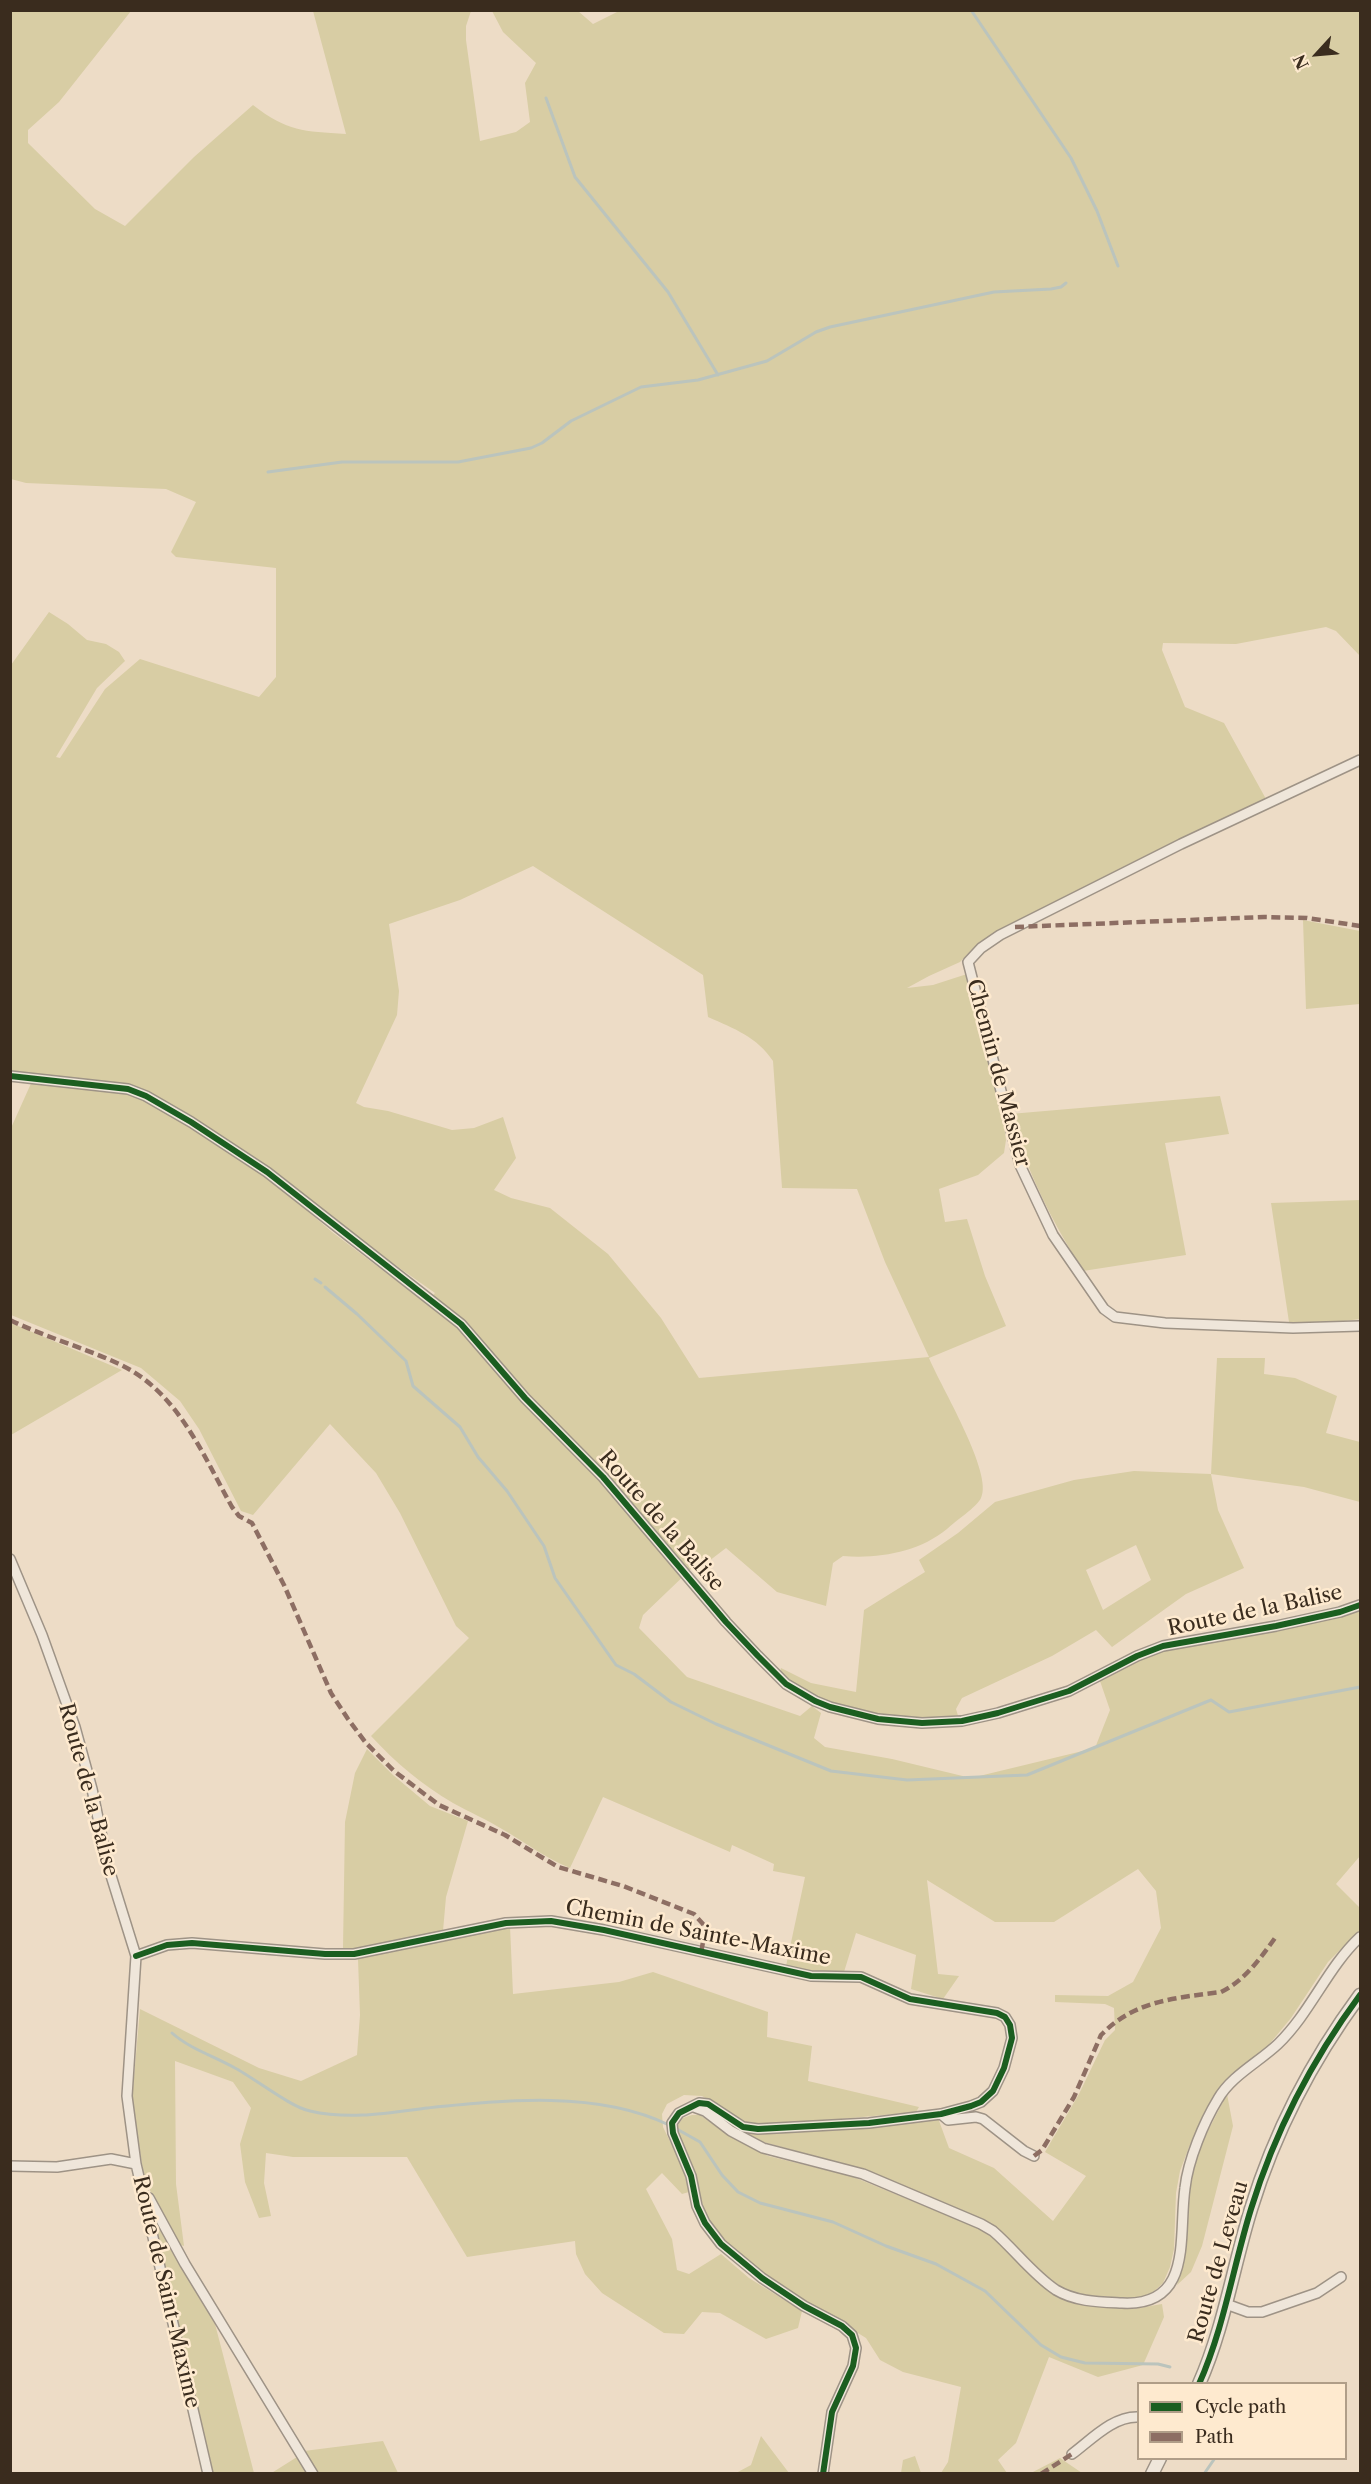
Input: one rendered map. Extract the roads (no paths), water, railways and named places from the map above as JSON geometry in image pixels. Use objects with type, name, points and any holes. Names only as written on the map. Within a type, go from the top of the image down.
[{"type":"street","name":"Chemin de Massier","points":[[1360,760],[1181,844],[1000,935],[981,948],[968,962],[1020,1165],[1053,1235],[1104,1310],[1115,1317],[1165,1323],[1293,1328],[1360,1326]]},
{"type":"street","name":"Route de la Balise","points":[[10,1076],[66,1080],[128,1089],[171,1109],[267,1172],[461,1324],[525,1398],[603,1477],[726,1622],[758,1656],[786,1684],[830,1707],[878,1719],[922,1724],[962,1721],[1010,1710],[1069,1691],[1137,1656],[1163,1646],[1276,1626],[1340,1612],[1360,1605]]},
{"type":"street","name":"Route de la Balise","points":[[10,1559],[38,1624],[75,1727],[92,1789],[108,1866],[136,1956]]},
{"type":"street","name":"Chemin de Sainte-Maxime","points":[[136,1956],[167,1945],[192,1943],[325,1954],[354,1954],[487,1926],[539,1921],[604,1930],[811,1976],[861,1977],[910,1999],[997,2013],[1005,2017],[1010,2025],[1012,2038],[1004,2068],[993,2091],[981,2102],[941,2114],[869,2123],[758,2129],[743,2127],[708,2104],[699,2103],[694,2107]]},
{"type":"street","points":[[823,2474],[832,2412],[853,2366],[856,2348],[852,2335],[762,2278],[722,2244],[705,2223],[697,2206],[691,2176],[672,2128],[679,2114],[694,2107],[705,2111],[731,2131],[763,2148],[863,2174],[981,2224],[993,2231],[1056,2290],[1070,2296],[1099,2302],[1134,2304],[1150,2301],[1160,2297],[1176,2276],[1180,2257],[1185,2186],[1190,2164],[1218,2098],[1232,2082],[1268,2053],[1297,2024],[1343,1954],[1360,1937]]},
{"type":"street","points":[[136,1956],[127,2096],[136,2164]]},
{"type":"street","name":"Route de Leveau","points":[[1200,2382],[1226,2304],[1250,2211],[1263,2172],[1288,2112],[1324,2047],[1360,1995]]},
{"type":"street","points":[[941,2114],[948,2120],[976,2117],[983,2119],[1024,2151],[1034,2156]]},
{"type":"street","name":"Route de Saint-Maxime","points":[[10,2166],[57,2167],[111,2159],[136,2164],[208,2474]]},
{"type":"street","points":[[143,2188],[185,2264],[313,2474]]},
{"type":"street","points":[[1226,2304],[1248,2312],[1262,2312],[1317,2293],[1341,2277]]},
{"type":"street","points":[[1072,2454],[1108,2426],[1136,2417]]},
{"type":"street","points":[[1152,2474],[1159,2460]]},
{"type":"waterway","points":[[971,10],[1071,158],[1097,211],[1118,266]]},
{"type":"waterway","points":[[546,98],[575,177],[668,292],[718,375]]},
{"type":"waterway","points":[[268,472],[342,462],[458,462],[531,448],[542,443],[571,421],[641,387],[698,380],[767,361],[816,332],[830,327],[994,292],[1051,289],[1061,287],[1066,283]]},
{"type":"waterway","points":[[315,1279],[321,1283]]},
{"type":"waterway","points":[[325,1287],[406,1361],[413,1386],[460,1427],[478,1457],[507,1491],[544,1546],[555,1578],[616,1665],[634,1674],[671,1702],[716,1724],[831,1771],[907,1780],[1027,1775],[1211,1700],[1229,1712],[1360,1687]]},
{"type":"waterway","points":[[172,2033],[194,2048],[243,2073],[302,2109],[325,2114],[368,2115],[487,2102],[550,2100],[612,2106],[669,2125]]},
{"type":"waterway","points":[[675,2128],[700,2142],[722,2175],[738,2192],[760,2203],[833,2222],[886,2246],[936,2264],[985,2291],[1041,2345],[1061,2357],[1085,2363],[1158,2364],[1170,2367]]},
{"type":"waterway","points":[[1204,2474],[1214,2460]]}]
